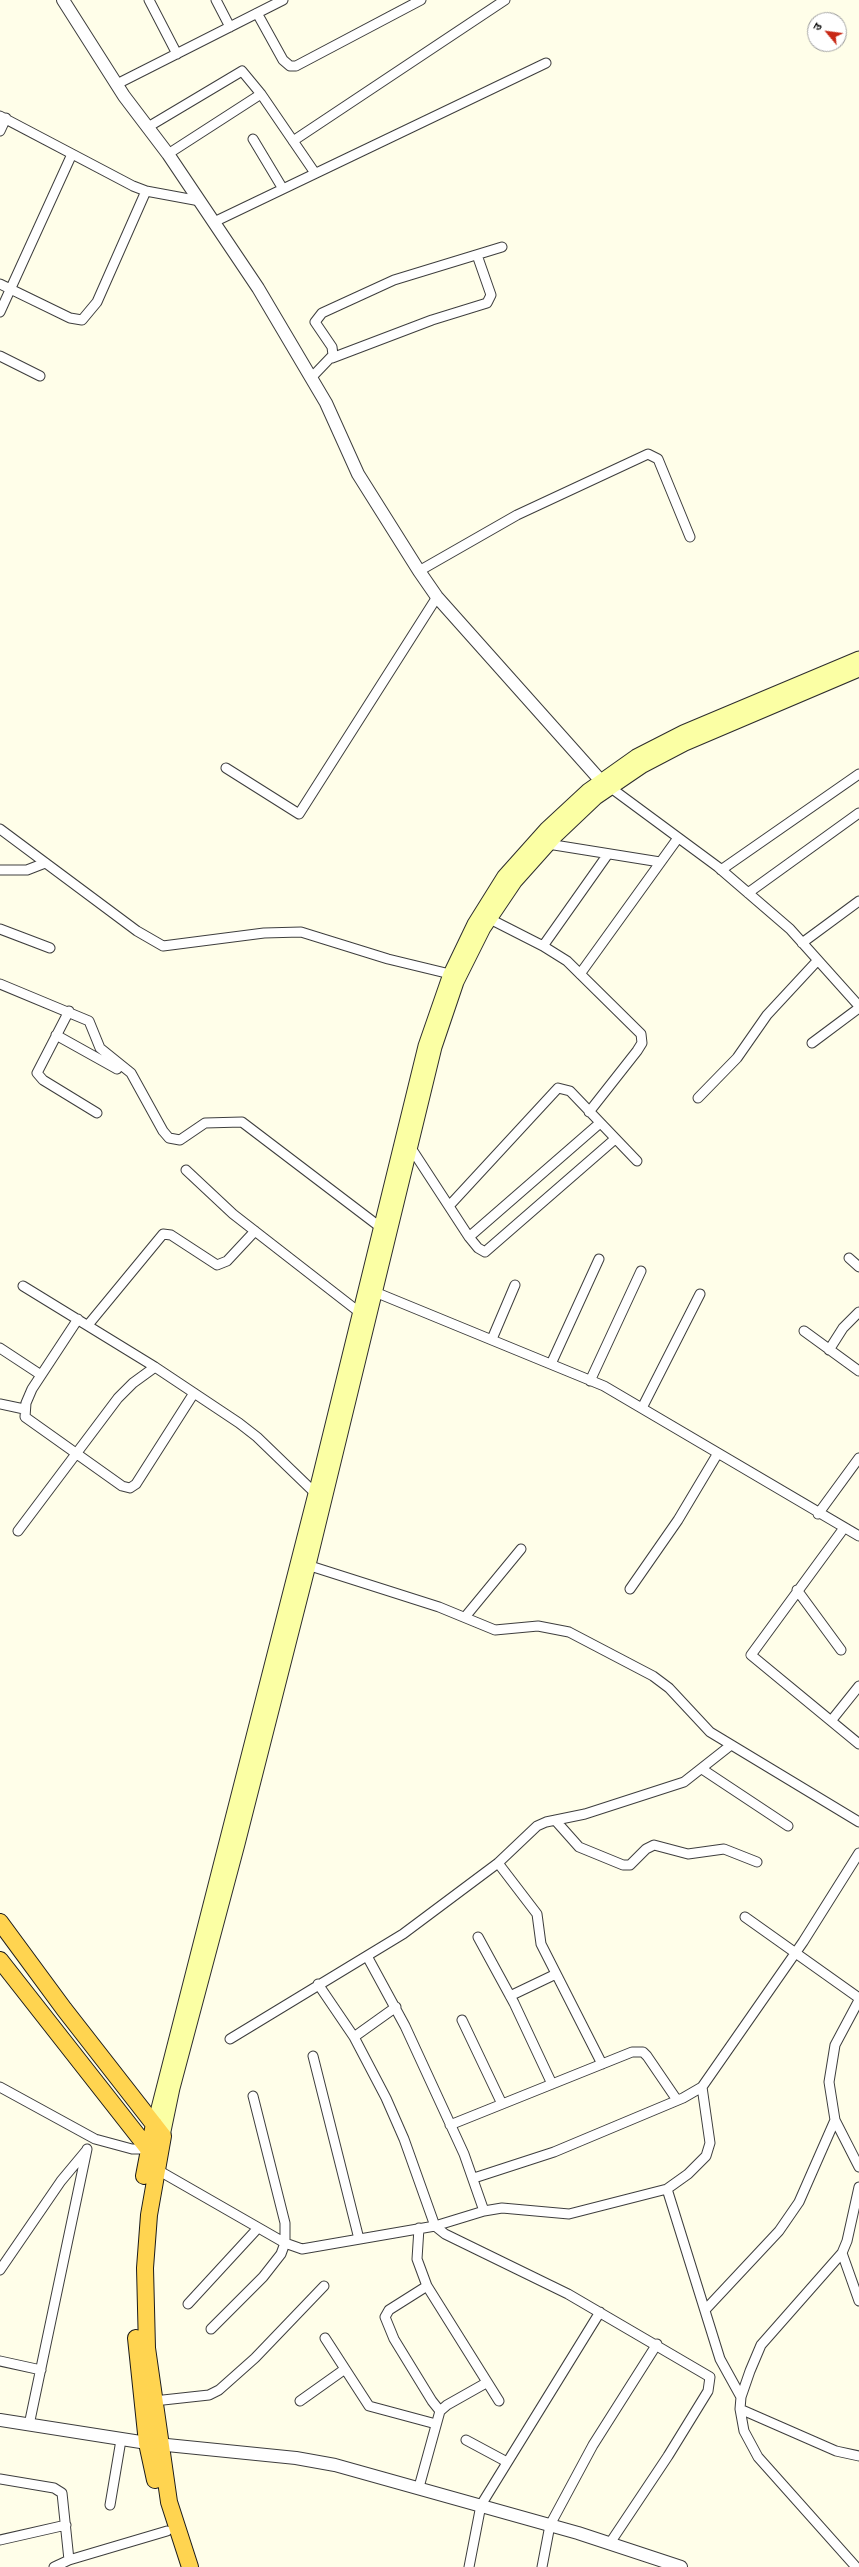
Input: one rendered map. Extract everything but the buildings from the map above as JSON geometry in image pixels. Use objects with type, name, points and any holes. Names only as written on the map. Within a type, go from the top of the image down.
[{"type":"highway","points":[[0,1922],[64,2009],[159,2130],[154,2160],[145,2268],[147,2348],[154,2401],[153,2444],[169,2502],[190,2567]]},
{"type":"highway","points":[[0,1960],[154,2160]]},
{"type":"highway","points":[[154,2160],[138,2213],[134,2270],[136,2349],[167,2530],[178,2567]]},
{"type":"main road","points":[[302,1564],[315,1493],[359,1312],[370,1290],[380,1226],[425,1046],[450,974],[474,924],[504,876],[546,829],[605,784],[636,756],[683,732],[859,658]]},
{"type":"main road","points":[[159,2130],[370,1290],[411,1148],[436,1046],[457,982],[490,919],[515,882],[548,844],[596,798],[605,784],[685,744],[859,670]]},
{"type":"street","points":[[63,0],[117,84],[168,154],[258,288],[326,403],[358,474],[419,571],[437,596],[605,784],[721,870],[790,929],[859,1007],[812,1043]]},
{"type":"street","points":[[149,0],[177,54]]},
{"type":"street","points":[[216,0],[230,27]]},
{"type":"street","points":[[117,84],[283,0]]},
{"type":"street","points":[[257,13],[283,60],[290,66],[296,66],[421,0]]},
{"type":"street","points":[[293,141],[505,0]]},
{"type":"street","points":[[214,222],[546,63]]},
{"type":"street","points":[[148,127],[239,71],[247,75],[316,173]]},
{"type":"street","points":[[168,154],[261,94]]},
{"type":"street","points":[[0,131],[3,117],[146,191],[200,201]]},
{"type":"street","points":[[253,139],[282,189]]},
{"type":"street","points":[[0,312],[72,154]]},
{"type":"street","points":[[0,284],[77,321],[85,318],[97,302],[146,191]]},
{"type":"street","points":[[332,358],[332,347],[315,322],[322,313],[394,280],[502,247]]},
{"type":"street","points":[[311,378],[332,358],[432,320],[488,303],[491,295],[477,255]]},
{"type":"street","points":[[0,356],[40,376]]},
{"type":"street","points":[[419,571],[517,514],[648,454],[658,459],[690,537]]},
{"type":"street","points":[[226,768],[299,814],[437,596]]},
{"type":"street","points":[[721,870],[859,774]]},
{"type":"street","points":[[748,893],[859,814]]},
{"type":"street","points":[[0,829],[152,941],[163,946],[264,932],[301,932],[408,964],[450,974]]},
{"type":"street","points":[[580,974],[678,838]]},
{"type":"street","points":[[548,844],[660,862]]},
{"type":"street","points":[[544,946],[608,854]]},
{"type":"street","points":[[0,870],[27,870],[45,863]]},
{"type":"street","points":[[802,943],[859,901]]},
{"type":"street","points":[[490,919],[544,946],[567,961],[594,990],[638,1028],[642,1039],[637,1051],[589,1112]]},
{"type":"street","points":[[0,929],[50,948]]},
{"type":"street","points":[[698,1098],[737,1058],[767,1015],[818,960]]},
{"type":"street","points":[[0,984],[69,1011],[89,1021],[104,1053],[131,1073],[136,1079],[163,1131],[174,1141],[180,1140],[205,1123],[242,1122],[380,1226]]},
{"type":"street","points":[[69,1011],[38,1068],[38,1076],[97,1113]]},
{"type":"street","points":[[56,1035],[136,1079]]},
{"type":"street","points":[[449,1206],[556,1090],[566,1089],[637,1161]]},
{"type":"street","points":[[469,1237],[600,1123]]},
{"type":"street","points":[[411,1148],[469,1237],[481,1251],[488,1251],[615,1139]]},
{"type":"street","points":[[186,1170],[233,1214],[359,1312]]},
{"type":"street","points":[[88,1325],[163,1234],[171,1235],[217,1265],[227,1261],[255,1231]]},
{"type":"street","points":[[849,1258],[859,1267]]},
{"type":"street","points":[[551,1364],[599,1259]]},
{"type":"street","points":[[590,1381],[641,1271]]},
{"type":"street","points":[[492,1340],[515,1285]]},
{"type":"street","points":[[22,1286],[155,1367],[254,1434],[315,1493]]},
{"type":"street","points":[[370,1290],[590,1381],[642,1408],[818,1514],[859,1536]]},
{"type":"street","points":[[642,1408],[700,1294]]},
{"type":"street","points":[[829,1350],[843,1328],[859,1312]]},
{"type":"street","points":[[78,1319],[41,1375],[24,1409],[25,1417],[29,1422],[122,1486],[133,1487],[194,1393]]},
{"type":"street","points":[[804,1331],[859,1371]]},
{"type":"street","points":[[0,1348],[41,1375]]},
{"type":"street","points":[[18,1531],[75,1453],[118,1398],[133,1383],[155,1367]]},
{"type":"street","points":[[0,1404],[24,1409]]},
{"type":"street","points":[[630,1589],[678,1520],[718,1453]]},
{"type":"street","points":[[818,1514],[859,1458]]},
{"type":"street","points":[[844,1528],[751,1655],[859,1744]]},
{"type":"street","points":[[465,1617],[521,1549]]},
{"type":"street","points":[[302,1564],[439,1607],[502,1631],[530,1626],[569,1632],[653,1676],[668,1688],[710,1732],[859,1822]]},
{"type":"street","points":[[798,1590],[841,1650]]},
{"type":"street","points":[[831,1721],[859,1686]]},
{"type":"street","points":[[230,2040],[318,1984],[368,1958],[403,1934],[498,1863],[538,1826],[555,1820],[585,1814],[681,1783],[731,1745]]},
{"type":"street","points":[[702,1768],[788,1826]]},
{"type":"street","points":[[555,1820],[579,1846],[623,1865],[632,1863],[646,1849],[654,1845],[688,1854],[724,1849],[757,1862]]},
{"type":"street","points":[[474,2178],[535,2159],[677,2100],[702,2087],[794,1954],[859,1853]]},
{"type":"street","points":[[498,1863],[537,1914],[541,1944],[602,2064]]},
{"type":"street","points":[[745,1917],[794,1954],[859,1999],[843,2027],[830,2065],[830,2095],[835,2120],[859,2167]]},
{"type":"street","points":[[478,1937],[510,1996],[552,2084]]},
{"type":"street","points":[[368,1958],[396,2007],[474,2178],[484,2211]]},
{"type":"street","points":[[510,1996],[556,1974]]},
{"type":"street","points":[[318,1984],[354,2037],[386,2098],[404,2139],[435,2226],[445,2234],[600,2312],[708,2375],[711,2381],[710,2385],[668,2456],[610,2543]]},
{"type":"street","points":[[354,2037],[396,2007]]},
{"type":"street","points":[[462,2020],[502,2104]]},
{"type":"street","points":[[450,2125],[632,2052],[643,2052],[652,2062],[677,2100]]},
{"type":"street","points":[[313,2056],[359,2239]]},
{"type":"street","points":[[0,2087],[95,2139],[132,2149],[154,2160],[258,2228],[297,2248],[309,2249],[435,2226],[484,2211],[502,2208],[569,2214],[667,2189],[688,2174],[709,2150],[710,2144],[702,2087]]},
{"type":"street","points":[[212,2329],[263,2277],[282,2254],[286,2243],[285,2223],[253,2096]]},
{"type":"street","points":[[706,2309],[754,2260],[779,2231],[799,2202],[835,2120]]},
{"type":"street","points":[[0,2270],[61,2181],[95,2139]]},
{"type":"street","points":[[29,2425],[87,2150]]},
{"type":"street","points":[[667,2189],[706,2309],[720,2358],[741,2397]]},
{"type":"street","points":[[856,2567],[758,2457],[744,2432],[740,2409],[741,2397],[754,2359],[761,2345],[842,2253],[859,2192]]},
{"type":"street","points":[[188,2304],[258,2228]]},
{"type":"street","points":[[419,2228],[418,2258],[427,2286],[486,2383],[499,2401]]},
{"type":"street","points":[[842,2253],[859,2301]]},
{"type":"street","points":[[154,2401],[209,2395],[219,2390],[255,2358],[324,2286]]},
{"type":"street","points":[[427,2286],[389,2310],[385,2317],[394,2339],[432,2401],[440,2411]]},
{"type":"street","points":[[469,2567],[481,2505],[600,2312]]},
{"type":"street","points":[[326,2338],[370,2406],[436,2424]]},
{"type":"street","points":[[542,2567],[550,2525],[593,2445],[657,2344]]},
{"type":"street","points":[[0,2360],[41,2370]]},
{"type":"street","points":[[300,2402],[345,2369]]},
{"type":"street","points":[[419,2487],[440,2411],[446,2405],[486,2383]]},
{"type":"street","points":[[740,2409],[836,2451],[859,2456]]},
{"type":"street","points":[[0,2420],[121,2440],[296,2458],[365,2472],[610,2543],[681,2567]]},
{"type":"street","points":[[110,2505],[121,2440]]},
{"type":"street","points":[[466,2440],[507,2462]]},
{"type":"street","points":[[0,2479],[59,2490],[64,2497],[69,2560]]},
{"type":"street","points":[[0,2540],[66,2525]]},
{"type":"street","points":[[54,2567],[69,2560],[167,2530]]}]
